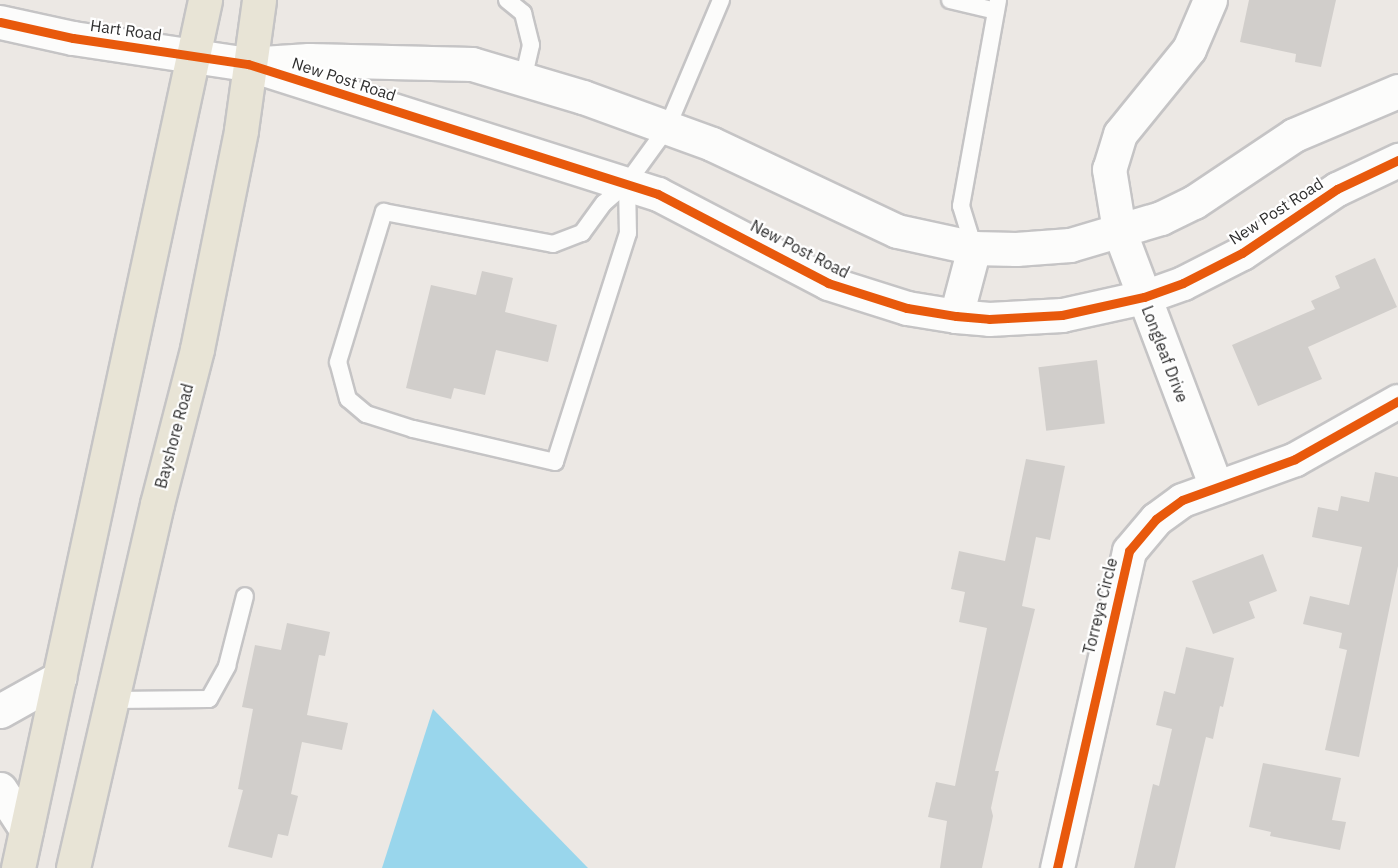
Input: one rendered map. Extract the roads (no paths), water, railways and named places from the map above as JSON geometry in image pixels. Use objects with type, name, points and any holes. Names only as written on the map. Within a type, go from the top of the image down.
[{"type":"main road","points":[[18,868],[205,0]]},
{"type":"main road","name":"Bayshore Road","points":[[73,868],[156,504],[197,349],[241,130],[248,64],[260,0]]},
{"type":"street","name":"Longleaf Drive","points":[[1210,0],[1189,49],[1120,134],[1108,169],[1119,230],[1216,487]]},
{"type":"street","name":"Hart Road","points":[[0,22],[73,38],[248,64]]},
{"type":"street","name":"New Post Road","points":[[248,64],[309,60],[472,64],[523,79],[712,144],[897,231],[974,248],[1070,245],[1119,230],[1194,202],[1294,135],[1398,91]]},
{"type":"street","name":"New Post Road","points":[[248,64],[627,183],[687,207],[828,283],[907,308],[990,319],[1062,315],[1144,297],[1183,283],[1242,253],[1337,189],[1398,160]]},
{"type":"street","points":[[956,316],[974,248]]},
{"type":"street","name":"Torreya Circle","points":[[1057,868],[1129,551],[1156,519],[1182,501],[1295,459],[1398,401]]},
{"type":"street","points":[[0,711],[59,678]]},
{"type":"street","points":[[0,789],[26,829]]},
{"type":"lane","points":[[507,0],[523,12],[531,45],[523,79]]},
{"type":"lane","points":[[627,183],[628,233],[555,462],[413,429],[366,414],[348,399],[338,362],[384,212],[553,244],[582,233],[604,203],[627,183],[667,128],[721,0]]},
{"type":"lane","points":[[950,0],[997,6],[961,206],[974,248]]},
{"type":"lane","points":[[113,700],[209,699],[227,666],[245,597]]},
{"type":"water","points":[[433,709],[588,868],[382,868]]}]
